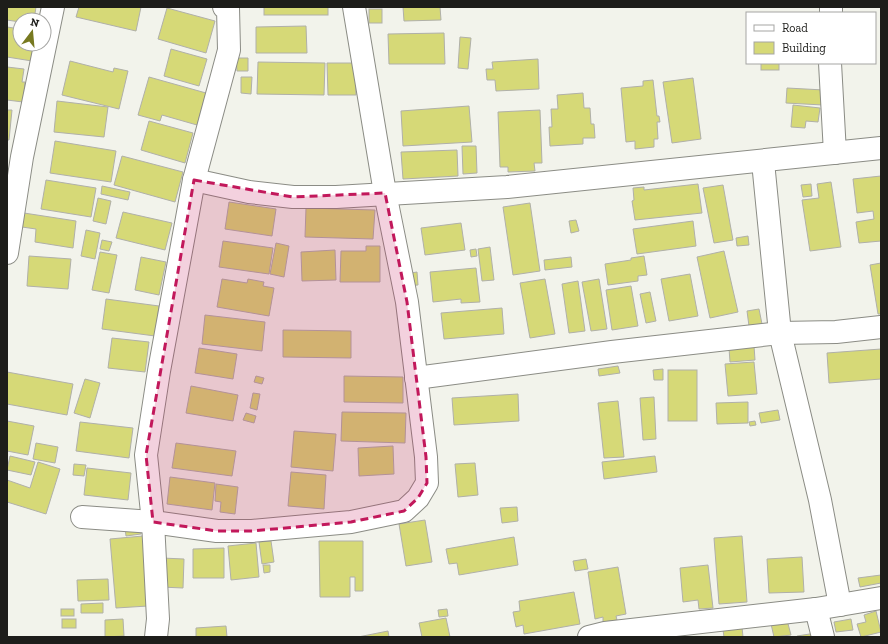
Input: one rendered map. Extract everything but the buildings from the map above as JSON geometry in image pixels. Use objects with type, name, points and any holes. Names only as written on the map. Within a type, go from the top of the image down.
[{"type":"street","points":[[7,252],[14,156],[54,7]]},
{"type":"street","points":[[156,637],[158,619],[153,522],[146,455],[159,372],[194,180],[228,50],[228,8],[224,7]]},
{"type":"street","points":[[82,517],[153,522],[217,531],[252,531],[351,522],[404,511],[418,498],[427,483],[426,457],[407,302],[385,193],[354,7]]},
{"type":"street","points":[[830,64],[835,153]]},
{"type":"street","points":[[194,180],[249,192],[293,197],[336,197],[507,187],[763,162],[881,148]]},
{"type":"street","points":[[763,162],[780,333],[820,500],[840,605]]},
{"type":"street","points":[[416,378],[612,352],[780,333],[836,332],[881,327]]},
{"type":"street","points":[[589,637],[605,633],[816,609],[881,598]]},
{"type":"street","points":[[816,609],[823,637]]},
{"type":"highlighted area","points":[[194,180],[293,197],[385,193],[407,302],[426,457],[427,483],[418,498],[404,511],[351,522],[252,531],[217,531],[153,522],[146,455]]}]
